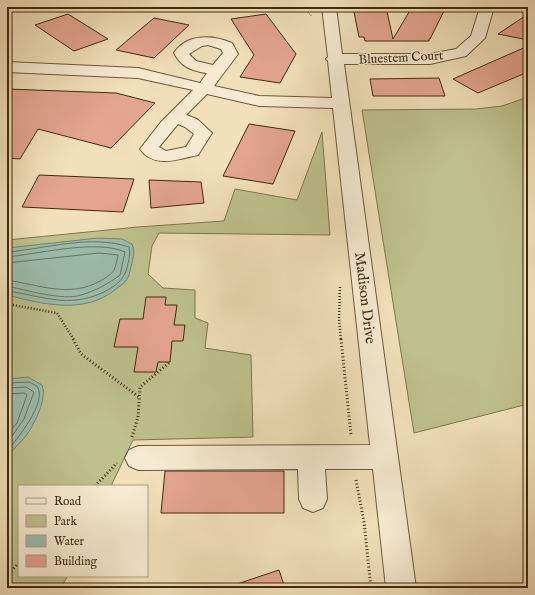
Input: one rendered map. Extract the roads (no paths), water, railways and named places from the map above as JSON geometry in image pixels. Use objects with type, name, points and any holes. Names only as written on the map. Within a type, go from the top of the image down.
[{"type":"street","name":"Bluestem Court","points":[[334,59],[430,59],[461,53],[478,38],[487,7]]},
{"type":"street","name":"Madison Drive","points":[[321,12],[334,59],[401,588]]},
{"type":"street","points":[[7,66],[138,73],[260,101],[340,103]]},
{"type":"street","points":[[176,118],[203,88],[216,70]]},
{"type":"street","points":[[130,452],[311,458],[384,457]]},
{"type":"street","points":[[311,458],[313,499]]},
{"type":"water","points":[[98,238],[122,239],[132,244],[134,251],[127,280],[104,297],[77,305],[63,305],[34,302],[7,295],[7,248]]},
{"type":"water","points":[[28,377],[42,385],[42,401],[38,414],[30,430],[7,457],[7,379]]}]
